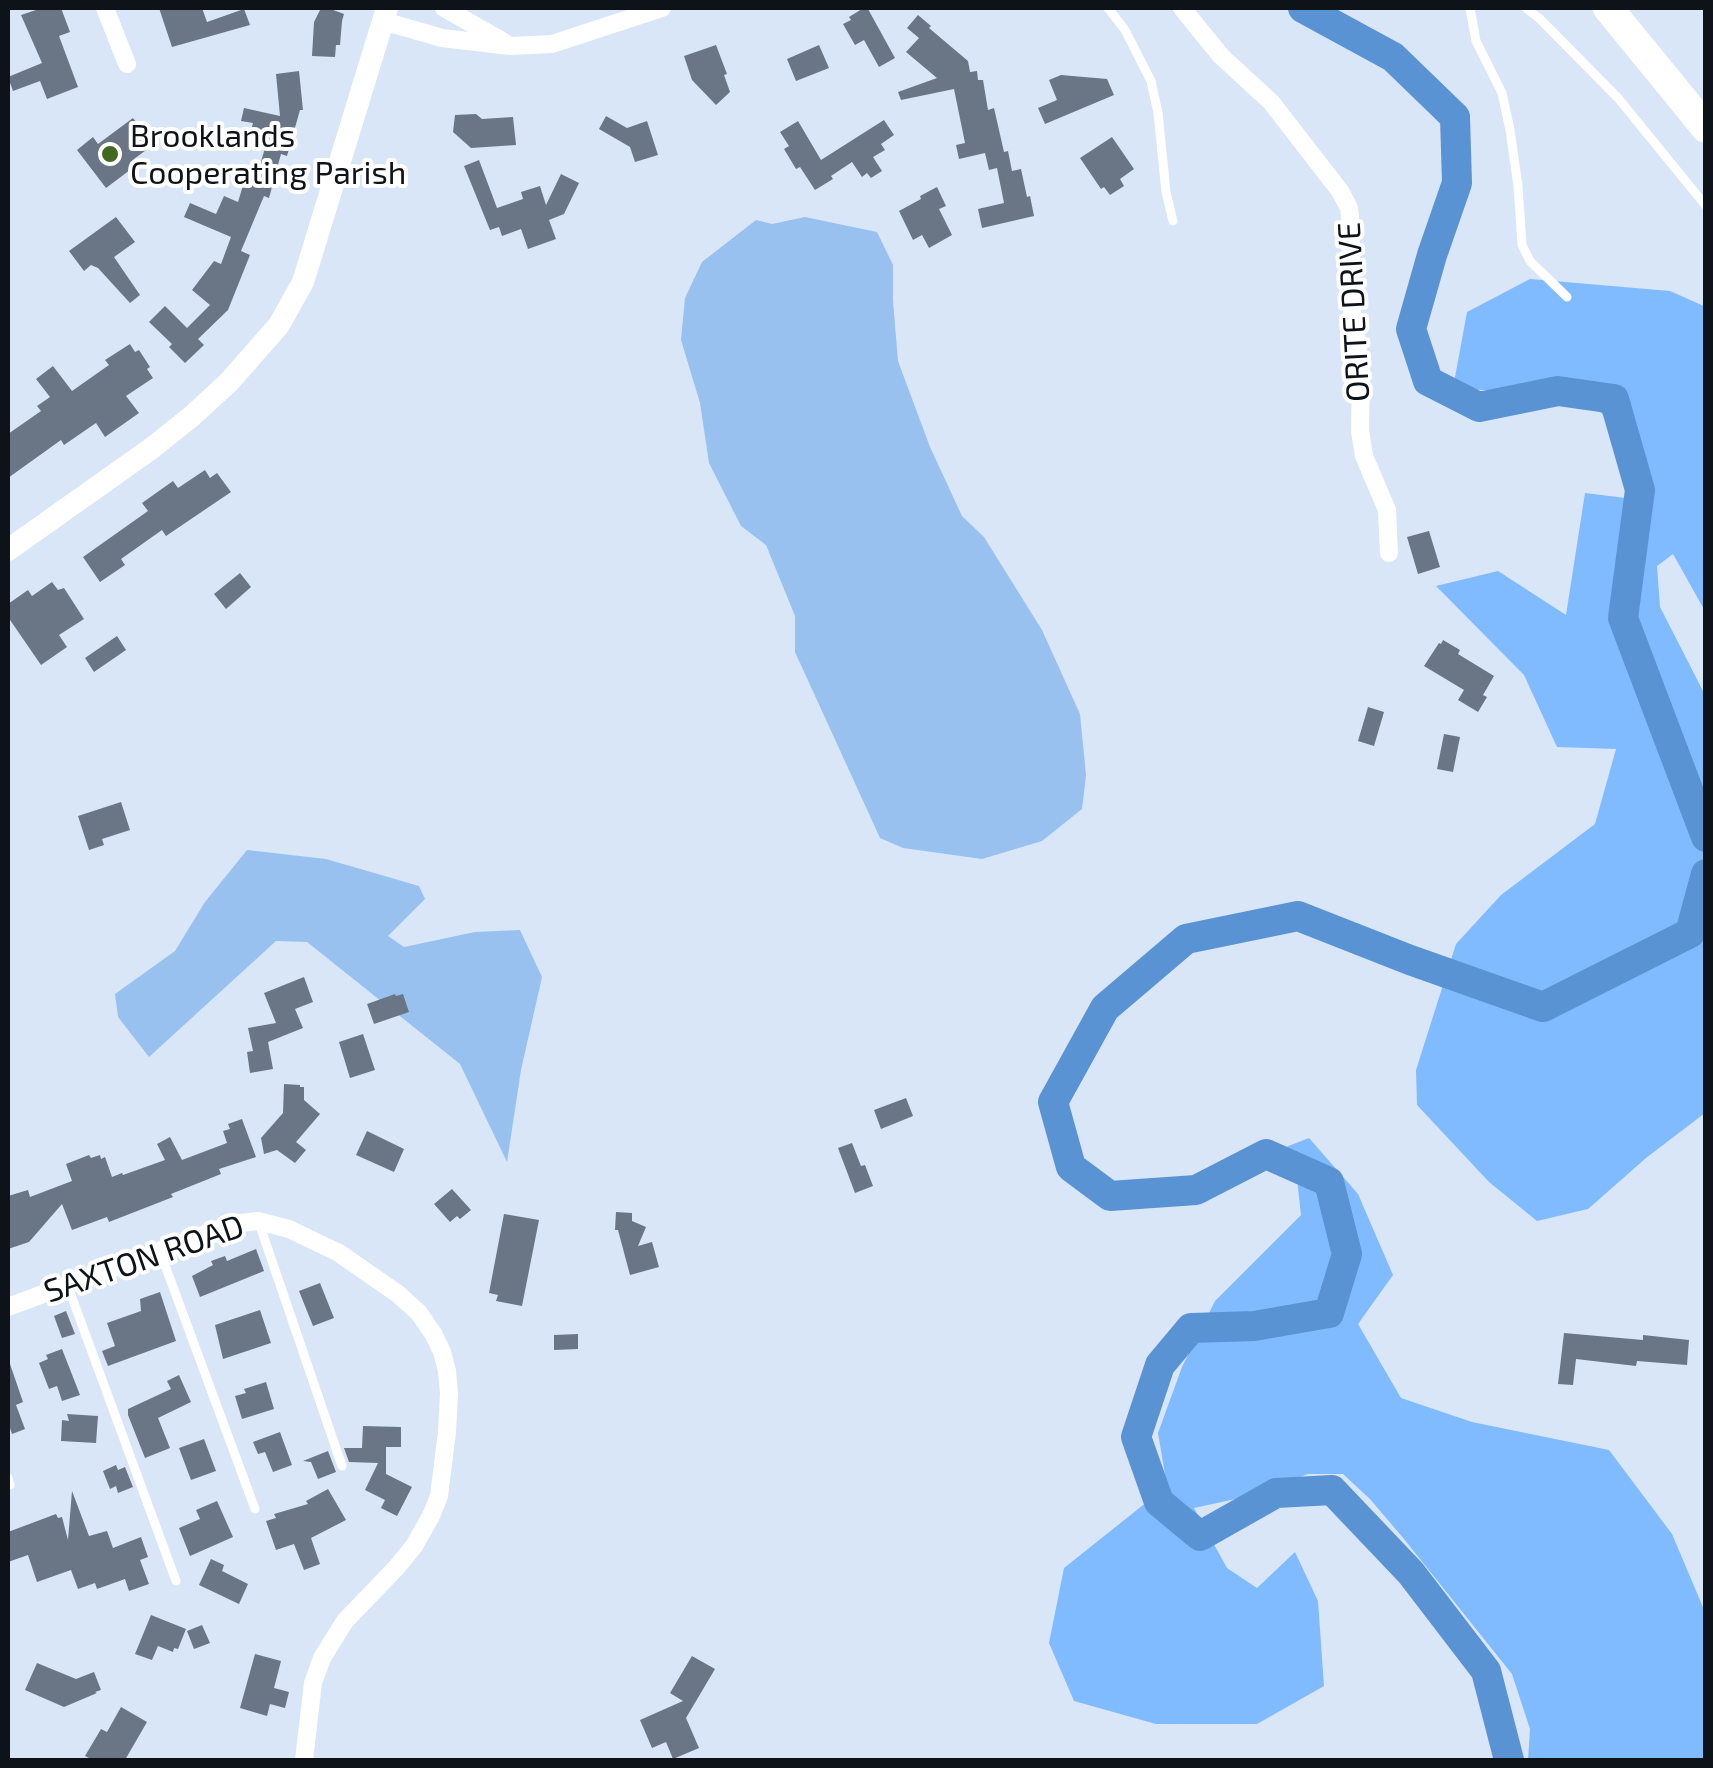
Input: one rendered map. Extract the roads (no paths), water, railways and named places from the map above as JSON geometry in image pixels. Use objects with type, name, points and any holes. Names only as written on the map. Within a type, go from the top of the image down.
[{"type":"highway","points":[[1608,8],[1706,128]]},
{"type":"street","points":[[105,8],[127,64]]},
{"type":"street","points":[[444,8],[510,46]]},
{"type":"street","points":[[8,550],[192,416],[280,325],[303,282],[385,14],[442,38],[510,46],[552,44],[662,8]]},
{"type":"street","name":"ORITE DRIVE","points":[[1182,8],[1222,56],[1271,102],[1349,208],[1350,300],[1361,371],[1360,431],[1364,456],[1387,510],[1389,553]]},
{"type":"street","name":"SAXTON ROAD","points":[[8,1307],[232,1224],[258,1221],[311,1238],[339,1253],[398,1294],[419,1313],[434,1335],[447,1372],[447,1432],[435,1506],[414,1546],[345,1621],[322,1658],[314,1682],[304,1760]]},
{"type":"lane","points":[[1108,8],[1126,30],[1152,81],[1173,221]]},
{"type":"lane","points":[[1470,8],[1476,41],[1502,93],[1518,186],[1522,245],[1530,261],[1567,297]]},
{"type":"lane","points":[[1526,8],[1618,98],[1706,206]]},
{"type":"lane","points":[[258,1221],[342,1466]]},
{"type":"lane","points":[[160,1250],[255,1509]]},
{"type":"lane","points":[[67,1284],[176,1581]]},
{"type":"waterway","points":[[1303,8],[1393,57],[1455,117],[1457,183],[1411,329],[1428,381],[1479,407],[1558,391],[1614,399],[1640,490],[1623,618],[1706,837]]},
{"type":"waterway","points":[[1509,1760],[1486,1671],[1411,1573],[1332,1490],[1276,1493],[1200,1536],[1159,1502],[1136,1437],[1160,1365],[1191,1328],[1254,1326],[1329,1313],[1347,1254],[1329,1182],[1266,1154],[1196,1190],[1110,1196],[1071,1167],[1053,1102],[1105,1008],[1186,939],[1298,916],[1543,1007],[1690,933],[1706,874]]},
{"type":"place","name":"Brooklands Cooperating Parish","points":[[110,154]]}]
